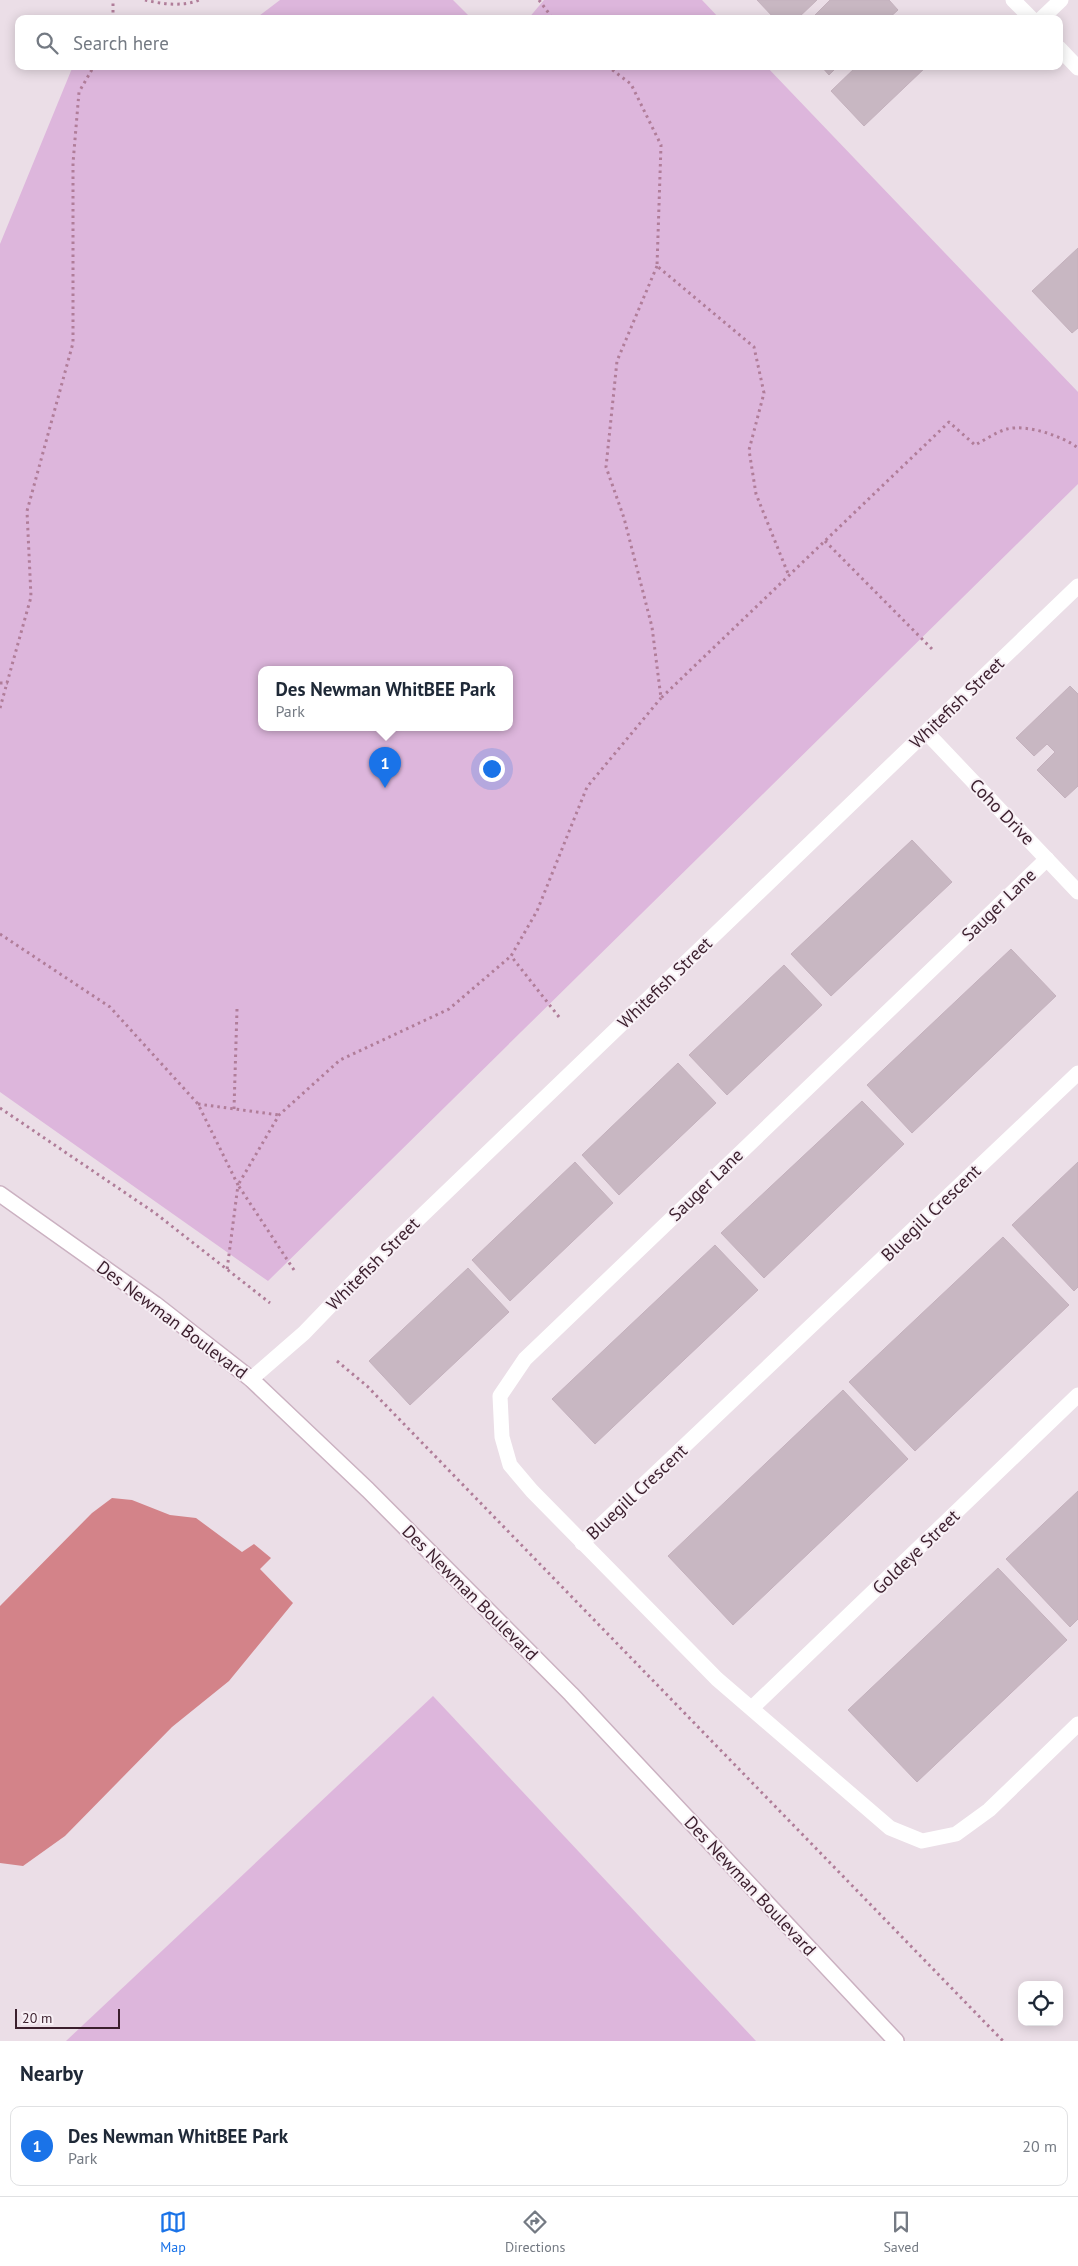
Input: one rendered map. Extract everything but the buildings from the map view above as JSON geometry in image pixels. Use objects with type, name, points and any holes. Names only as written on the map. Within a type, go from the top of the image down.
[{"type":"street","points":[[1013,0],[1028,15]]},
{"type":"street","points":[[1045,15],[1061,0]]},
{"type":"street","points":[[1063,52],[1078,68]]},
{"type":"street","name":"Whitefish Street","points":[[251,1379],[304,1333],[371,1264],[927,733],[1078,586]]},
{"type":"street","name":"Coho Drive","points":[[927,733],[1078,892]]},
{"type":"street","name":"Sauger Lane","points":[[582,1543],[510,1465],[502,1437],[500,1396],[520,1366],[532,1352],[1047,859]]},
{"type":"street","name":"Bluegill Crescent","points":[[1078,1073],[582,1543],[717,1679],[752,1707],[856,1801],[890,1828],[922,1841],[956,1834],[989,1810],[1078,1724]]},
{"type":"street","name":"Des Newman Boulevard","points":[[0,1194],[155,1304],[251,1379],[368,1490],[571,1694],[720,1856],[896,2041]]},
{"type":"street","name":"Goldeye Street","points":[[752,1707],[1078,1395]]},
{"type":"path","points":[[113,0],[113,15]]},
{"type":"path","points":[[145,0],[159,3],[192,3],[199,0]]},
{"type":"path","points":[[540,0],[550,15]]},
{"type":"path","points":[[0,708],[31,597],[27,511],[74,343],[73,163],[79,92],[92,70]]},
{"type":"path","points":[[612,70],[631,84],[661,145],[657,266],[617,361],[606,467],[624,518],[652,627],[661,698]]},
{"type":"path","points":[[657,266],[754,347],[764,392],[749,450],[750,458],[756,494],[789,576]]},
{"type":"path","points":[[227,1270],[238,1185],[279,1115],[340,1060],[449,1009],[511,956],[537,911],[586,787],[661,698],[949,422],[975,445],[1008,429],[1038,430],[1072,443],[1078,448]]},
{"type":"path","points":[[825,541],[933,650]]},
{"type":"path","points":[[0,683],[8,683]]},
{"type":"path","points":[[0,934],[110,1007],[198,1104],[238,1185],[294,1270]]},
{"type":"path","points":[[511,956],[559,1016]]},
{"type":"path","points":[[234,1109],[237,1009]]},
{"type":"path","points":[[198,1104],[279,1115]]},
{"type":"path","points":[[0,1108],[155,1213],[270,1303]]},
{"type":"path","points":[[337,1361],[367,1386],[1004,2041]]},
{"type":"shaded area","points":[[280,0],[453,0],[468,15],[260,15]]},
{"type":"shaded area","points":[[544,0],[702,0],[716,15],[531,15]]},
{"type":"shaded area","points":[[71,70],[770,70],[1078,392],[1078,484],[268,1281],[0,1092],[0,244]]},
{"type":"shaded area","points":[[112,1498],[132,1500],[170,1515],[196,1518],[242,1552],[254,1544],[271,1558],[260,1569],[293,1603],[229,1681],[172,1727],[65,1836],[23,1866],[0,1863],[0,1606],[92,1513]]},
{"type":"shaded area","points":[[433,1696],[756,2041],[66,2041]]},
{"type":"place","name":"Des Newman WhitBEE Park","points":[[385,788]]}]
